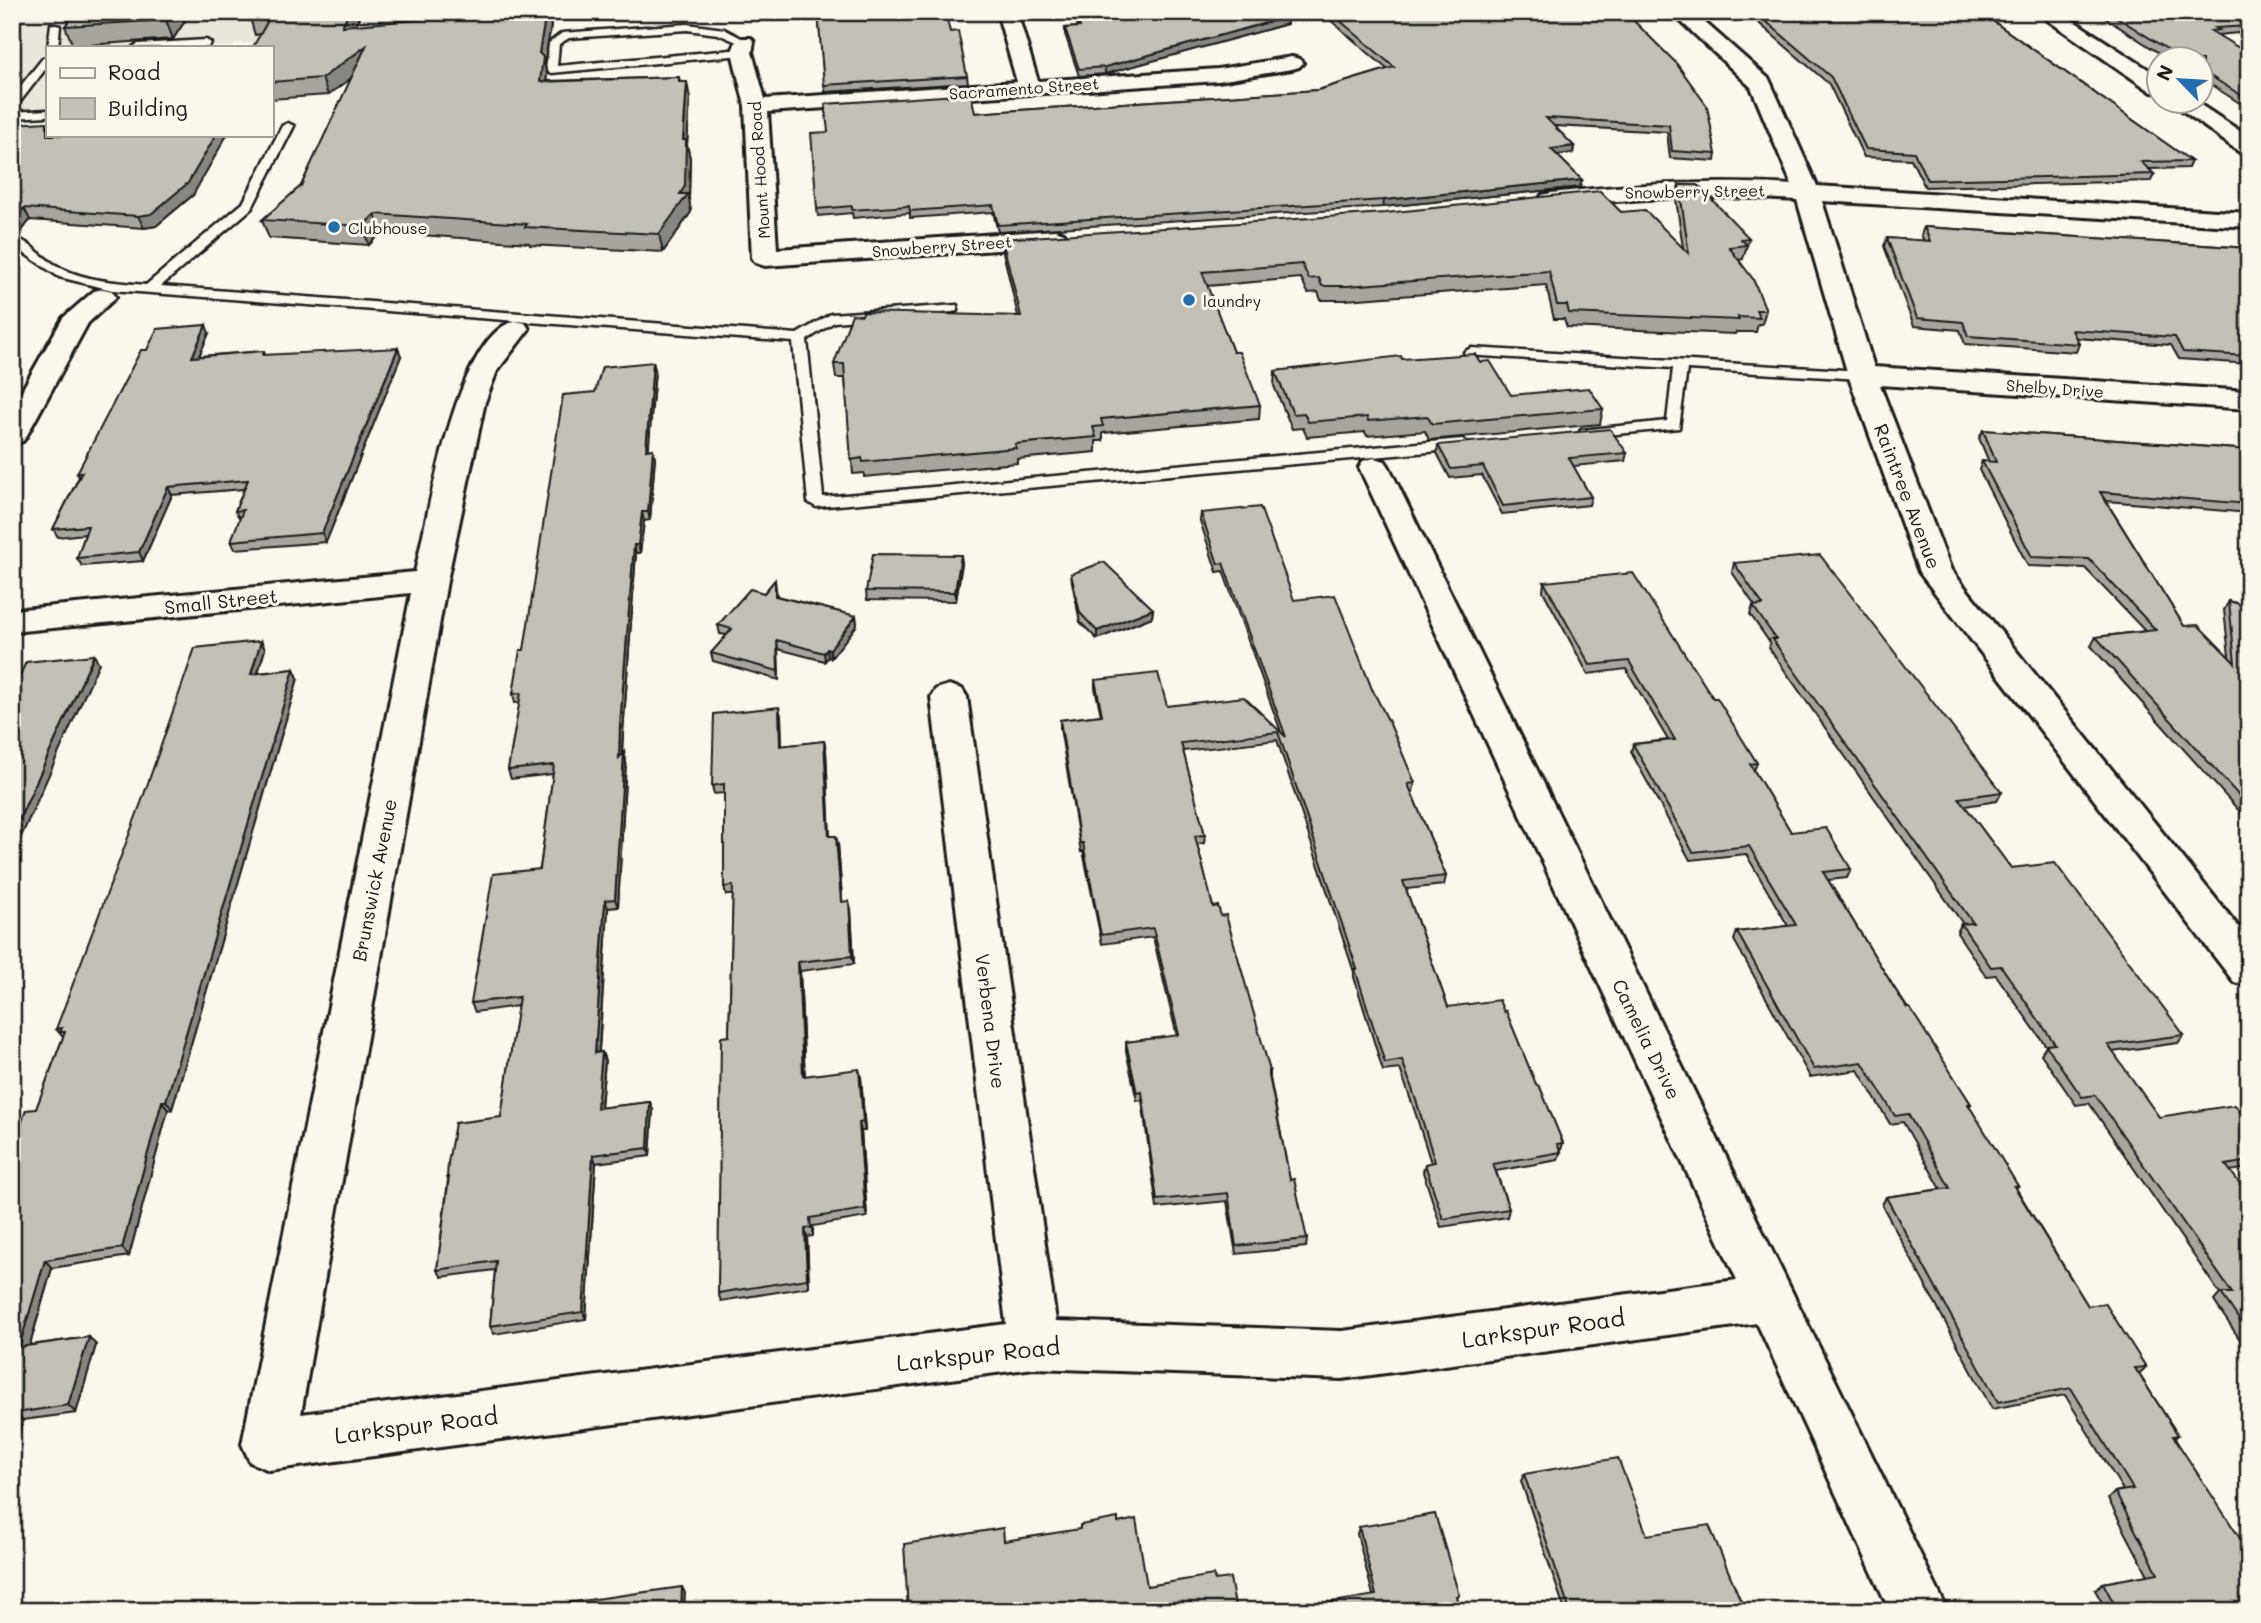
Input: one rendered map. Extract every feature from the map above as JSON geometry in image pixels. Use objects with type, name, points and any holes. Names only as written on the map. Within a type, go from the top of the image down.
[{"type":"street","points":[[1007,12],[1029,87]]},
{"type":"street","name":"Raintree Avenue","points":[[1681,12],[1761,85],[1807,191],[1862,375],[1936,572],[2249,970]]},
{"type":"street","points":[[2046,12],[2146,78]]},
{"type":"street","name":"Mount Hood Road","points":[[743,47],[756,106],[765,258]]},
{"type":"street","name":"Sacramento Street","points":[[756,106],[1218,75],[1292,63]]},
{"type":"street","points":[[2202,116],[2249,148]]},
{"type":"street","name":"Snowberry Street","points":[[1522,203],[1647,190],[1726,188],[2249,220]]},
{"type":"street","name":"Snowberry Street","points":[[765,258],[1081,237]]},
{"type":"street","points":[[12,435],[77,318],[110,292]]},
{"type":"street","name":"Brunswick Avenue","points":[[269,1444],[430,581],[470,402],[483,371],[520,323]]},
{"type":"street","name":"Shelby Drive","points":[[1862,375],[2249,400]]},
{"type":"street","name":"Camelia Drive","points":[[1371,460],[1384,493],[1920,1611]]},
{"type":"street","name":"Small Street","points":[[12,621],[430,581]]},
{"type":"street","name":"Verbena Drive","points":[[949,697],[1034,1344]]},
{"type":"street","name":"Larkspur Road","points":[[269,1444],[1034,1344],[1342,1355],[1772,1298]]},
{"type":"lane","points":[[54,46],[55,26]]},
{"type":"lane","points":[[687,27],[720,31],[743,47],[551,70],[554,43],[566,35],[687,27]]},
{"type":"lane","points":[[155,46],[206,43],[204,46]]},
{"type":"lane","points":[[12,105],[46,61]]},
{"type":"lane","points":[[12,115],[46,113]]},
{"type":"lane","points":[[149,289],[248,205],[288,126]]},
{"type":"lane","points":[[12,240],[25,245],[46,265],[69,278],[110,292],[149,289],[520,323],[800,338],[831,318],[952,308]]},
{"type":"lane","points":[[800,338],[816,502],[1371,460],[1479,443]]},
{"type":"lane","points":[[1471,352],[1862,375]]},
{"type":"lane","points":[[1576,434],[1674,425],[1680,364]]},
{"type":"shaded area","points":[[12,12],[656,12],[234,46],[46,46],[46,118],[12,120]]},
{"type":"building","points":[[76,12],[171,12],[166,20],[65,26]]},
{"type":"building","points":[[253,12],[349,12],[342,26],[512,12],[546,12],[539,53],[543,57],[540,82],[679,77],[679,82],[687,82],[683,140],[686,140],[685,186],[680,194],[688,194],[659,234],[525,227],[527,224],[375,214],[363,226],[262,220],[301,186],[366,46],[322,78],[273,82],[273,46],[254,46],[270,17],[250,18]]},
{"type":"building","points":[[818,12],[945,12],[950,32],[958,31],[967,76],[824,85]]},
{"type":"building","points":[[1074,12],[1284,12],[1287,17],[1105,67],[1079,69],[1065,28],[1080,27]]},
{"type":"building","points":[[1330,12],[1625,12],[1676,63],[1707,106],[1716,154],[1672,151],[1669,125],[1546,118],[1574,146],[1551,149],[1582,180],[1384,200],[998,225],[993,205],[910,211],[909,206],[852,210],[852,206],[817,209],[811,133],[828,132],[825,104],[971,94],[975,113],[1318,90],[1394,67]]},
{"type":"building","points":[[1755,12],[1980,12],[2191,161],[2141,162],[2154,174],[1927,180],[1914,152],[1866,149],[1831,77]]},
{"type":"building","points":[[2109,12],[2249,12],[2249,26],[2215,28],[2219,30],[2211,31],[2249,54],[2249,100],[2216,80],[2216,46],[2162,46]]},
{"type":"building","points":[[46,122],[46,136],[215,136],[188,183],[151,214],[138,216],[24,208],[12,223],[12,124]]},
{"type":"building","points":[[1679,185],[1698,185],[1749,238],[1741,239],[1747,245],[1729,247],[1753,279],[1766,310],[1756,310],[1760,318],[1738,317],[1739,320],[1569,313],[1567,305],[1557,305],[1549,271],[1347,286],[1322,286],[1319,278],[1309,279],[1302,264],[1202,272],[1233,352],[1239,352],[1260,405],[1101,419],[1103,426],[1093,427],[1096,437],[1015,444],[1016,448],[863,462],[862,458],[851,460],[844,364],[834,364],[852,314],[862,315],[863,312],[1021,316],[1002,239],[1385,213],[1600,191],[1621,212],[1645,210],[1689,254]]},
{"type":"building","points":[[1924,227],[2249,248],[2249,356],[2183,352],[2175,337],[2072,330],[2079,344],[1968,336],[1963,322],[1917,318],[1887,238],[1930,241]]},
{"type":"building","points":[[206,325],[192,357],[264,351],[263,355],[398,348],[322,533],[231,541],[243,510],[235,511],[248,480],[168,487],[139,552],[77,558],[88,526],[53,529],[82,472],[77,473],[141,350],[147,350],[157,329]]},
{"type":"building","points":[[1475,354],[1480,362],[1490,361],[1511,395],[1589,388],[1603,409],[1432,424],[1427,416],[1308,422],[1304,413],[1293,414],[1275,371],[1401,356],[1402,359]]},
{"type":"building","points":[[653,362],[646,450],[653,449],[648,512],[642,512],[638,545],[634,545],[620,725],[619,758],[624,752],[615,899],[605,900],[595,1053],[602,1052],[597,1108],[650,1102],[648,1148],[593,1155],[583,1312],[490,1326],[496,1261],[437,1270],[455,1123],[501,1117],[519,997],[471,1003],[493,874],[540,869],[554,765],[508,770],[521,693],[513,694],[520,650],[524,650],[563,395],[595,392],[602,367]]},
{"type":"building","points":[[1610,429],[1627,453],[1569,458],[1591,497],[1503,506],[1483,466],[1451,469],[1438,445]]},
{"type":"building","points":[[1983,430],[2249,450],[2249,504],[2100,492],[2184,626],[2198,625],[2235,663],[2229,601],[2249,607],[2249,807],[2096,637],[2156,630],[2089,559],[2032,557],[1982,461],[1996,462]]},
{"type":"building","points":[[1260,507],[1294,600],[1335,595],[1372,689],[1415,783],[1408,784],[1446,876],[1403,881],[1448,1007],[1499,1000],[1563,1143],[1557,1144],[1561,1152],[1493,1164],[1509,1209],[1443,1219],[1425,1164],[1435,1162],[1417,1103],[1402,1060],[1385,1063],[1357,969],[1278,732],[1181,743],[1205,835],[1195,836],[1213,907],[1218,906],[1221,916],[1226,915],[1270,1071],[1290,1180],[1294,1179],[1307,1239],[1236,1246],[1228,1193],[1157,1200],[1142,1092],[1137,1093],[1126,1042],[1179,1035],[1153,928],[1101,935],[1083,843],[1080,843],[1060,720],[1102,715],[1095,680],[1158,673],[1167,706],[1244,697],[1286,737],[1223,563],[1218,564],[1201,513]]},
{"type":"building","points":[[873,554],[961,555],[955,592],[866,591]]},
{"type":"building","points":[[1820,555],[2002,792],[1959,798],[2011,868],[2055,863],[2184,1035],[2108,1045],[2159,1117],[2235,1105],[2249,1123],[2249,1161],[2226,1165],[2249,1196],[2249,1334],[2221,1293],[2232,1293],[2095,1095],[2082,1097],[2046,1045],[2055,1044],[2001,966],[1991,967],[1961,924],[1973,923],[1772,639],[1776,639],[1753,606],[1763,605],[1734,563]]},
{"type":"building","points":[[1104,562],[1153,609],[1097,631],[1080,613],[1071,574]]},
{"type":"building","points":[[1633,573],[1757,763],[1750,764],[1791,832],[1826,828],[1851,869],[1823,872],[1907,1008],[1910,1008],[1971,1104],[1968,1104],[2018,1186],[2014,1186],[2088,1306],[2105,1303],[2146,1367],[2135,1368],[2178,1435],[2173,1436],[2249,1552],[2249,1611],[2118,1611],[2103,1583],[2158,1573],[2115,1492],[2133,1489],[2071,1388],[1998,1402],[1886,1197],[1950,1188],[1908,1114],[1895,1116],[1862,1062],[1814,1069],[1737,932],[1796,925],[1749,846],[1693,852],[1633,744],[1675,740],[1629,661],[1590,665],[1544,582]]},
{"type":"building","points":[[775,580],[775,596],[856,616],[824,653],[777,640],[778,671],[711,653],[732,629],[718,625],[750,589],[764,593]]},
{"type":"building","points":[[261,641],[251,674],[294,669],[166,1101],[162,1101],[122,1248],[45,1260],[19,1347],[89,1337],[68,1405],[16,1413],[12,1422],[12,1151],[26,1110],[36,1109],[65,1032],[60,1032],[62,1028],[56,1029],[141,803],[195,648]]},
{"type":"building","points":[[94,655],[12,835],[12,693],[26,662]]},
{"type":"building","points":[[779,707],[780,746],[824,741],[829,836],[836,836],[841,902],[849,901],[852,956],[798,962],[803,1076],[859,1069],[863,1122],[859,1123],[865,1209],[810,1218],[811,1228],[805,1229],[807,1279],[718,1293],[721,1037],[729,1036],[733,886],[724,887],[724,784],[712,786],[714,714]]},
{"type":"building","points":[[1618,1458],[1647,1535],[1709,1525],[1743,1606],[1714,1611],[1570,1611],[1524,1474]]},
{"type":"building","points":[[1435,1514],[1459,1595],[1456,1596],[1460,1611],[1278,1611],[1376,1595],[1359,1527]]},
{"type":"building","points":[[1118,1518],[1118,1523],[1136,1519],[1147,1586],[1213,1575],[1215,1580],[1230,1578],[1236,1611],[908,1611],[904,1544],[1003,1528],[1004,1541],[1080,1529],[1080,1525]]},
{"type":"building","points":[[682,1587],[681,1611],[509,1611]]},
{"type":"place","name":"Clubhouse","points":[[334,227]]},
{"type":"place","name":"laundry","points":[[1189,300]]}]
